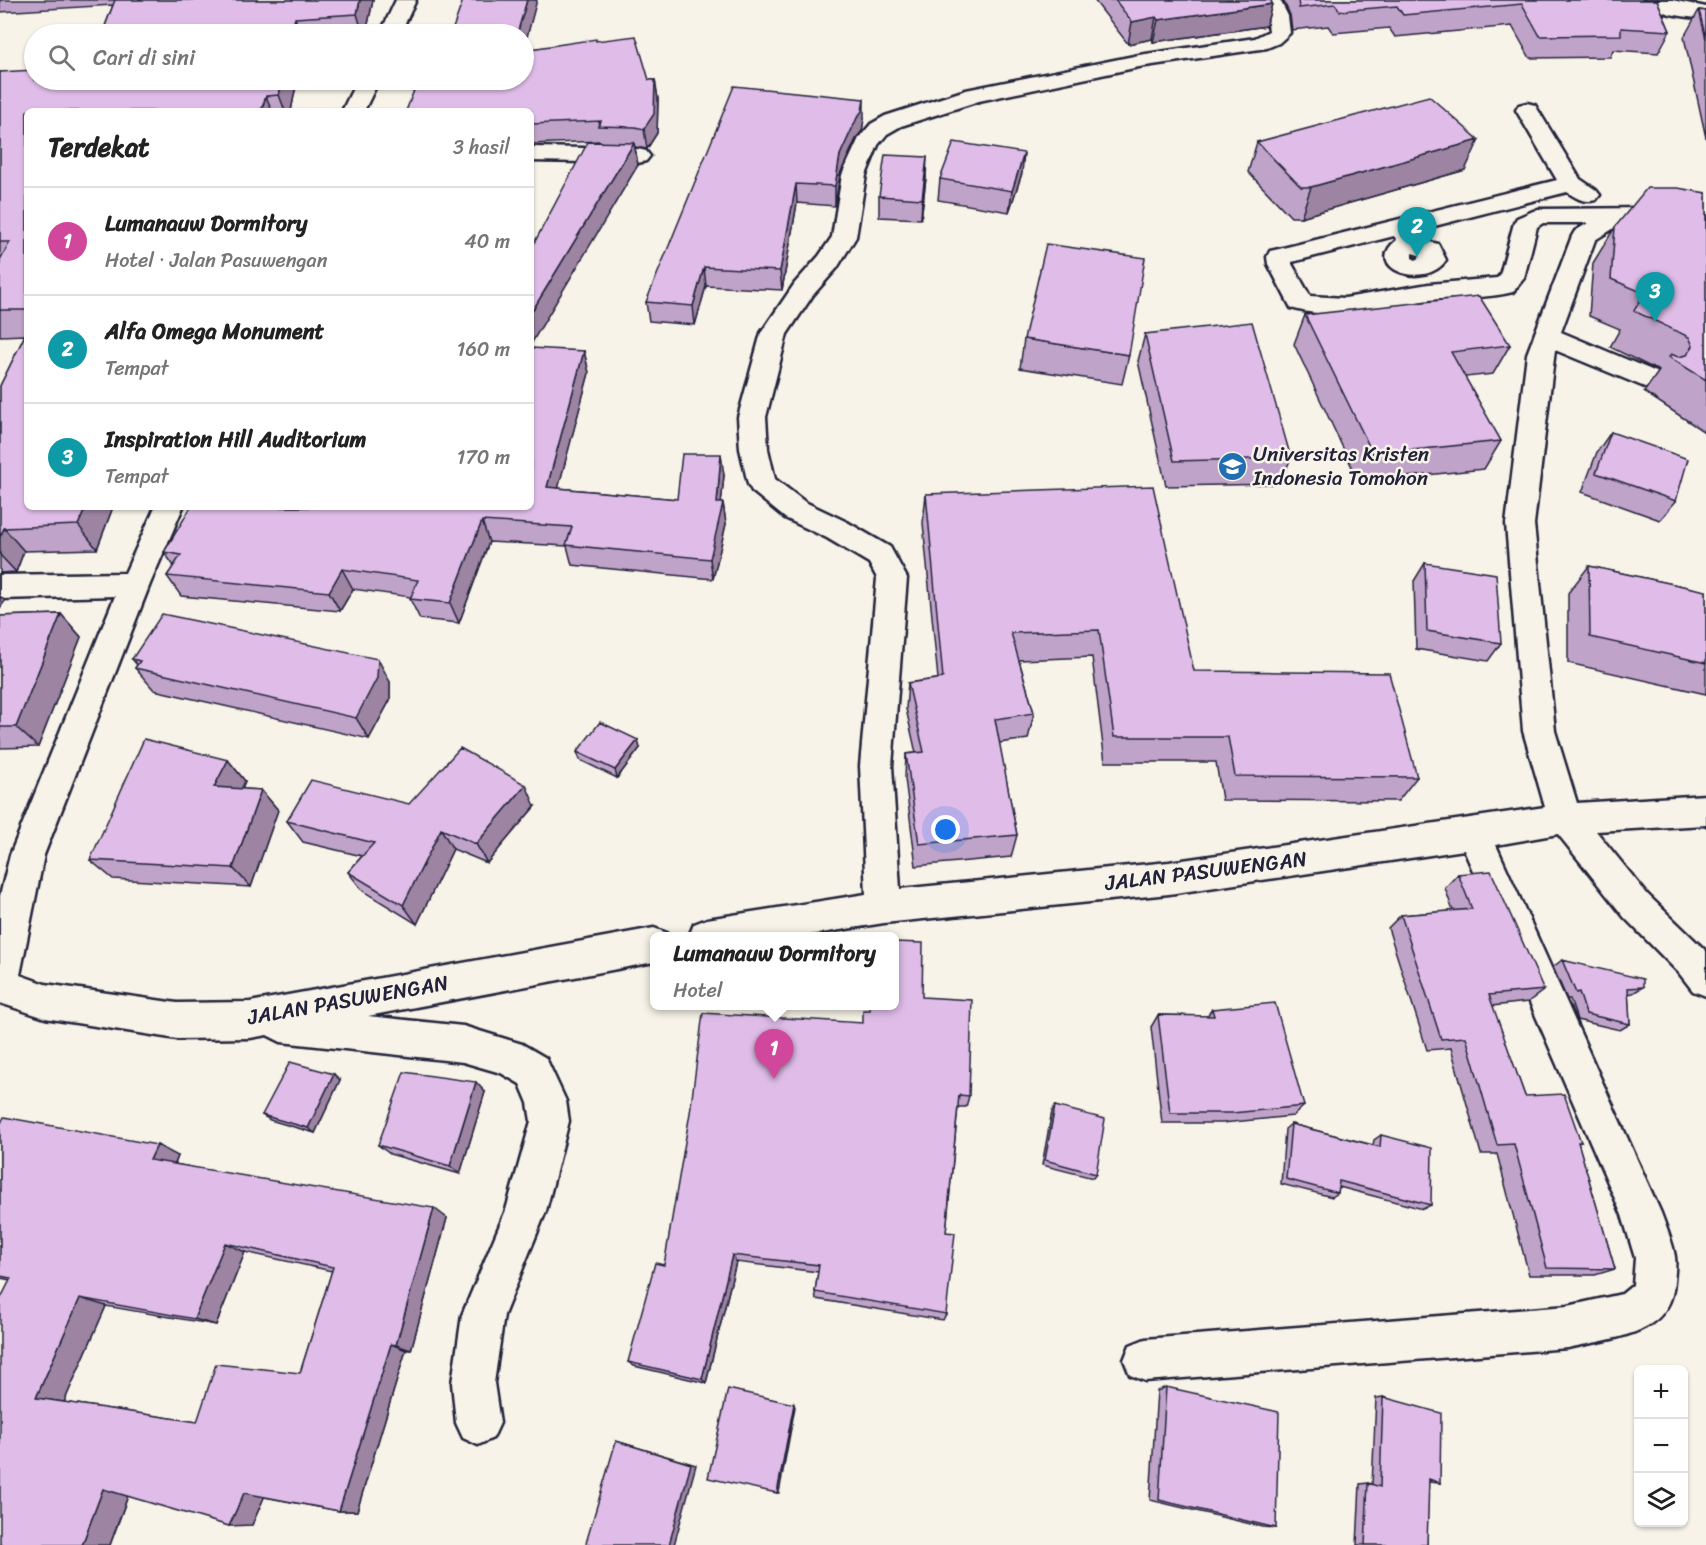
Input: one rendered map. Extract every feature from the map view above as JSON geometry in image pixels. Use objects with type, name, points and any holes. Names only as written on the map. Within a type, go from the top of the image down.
[{"type":"street","points":[[395,24],[406,0]]},
{"type":"street","points":[[884,907],[876,765],[892,578],[880,555],[837,530],[795,510],[762,484],[754,448],[752,417],[774,333],[804,289],[828,262],[844,237],[854,175],[867,144],[879,129],[919,112],[974,95],[1139,62],[1260,44],[1279,33],[1280,22],[1276,8],[1270,0]]},
{"type":"street","points":[[1654,0],[1676,9],[1706,13]]},
{"type":"street","points":[[355,108],[363,90]]},
{"type":"street","points":[[1527,110],[1571,184],[1619,215]]},
{"type":"street","points":[[534,154],[638,156]]},
{"type":"street","points":[[1571,184],[1406,235],[1280,257],[1280,264],[1300,302],[1331,308],[1425,280],[1508,285],[1512,278],[1526,223],[1529,219],[1538,216],[1655,215],[1706,224]]},
{"type":"street","points":[[1619,215],[1584,236],[1540,354],[1520,524],[1539,731],[1565,818],[1636,906],[1692,961],[1706,979]]},
{"type":"street","points":[[1406,235],[1430,250],[1434,260],[1425,280]]},
{"type":"street","points":[[1547,336],[1652,381]]},
{"type":"street","name":"JALAN PASUWENGAN","points":[[168,510],[135,584],[27,855],[10,928],[0,987],[45,1001],[177,1021],[250,1020],[650,946]]},
{"type":"street","points":[[0,587],[135,584]]},
{"type":"street","name":"JALAN PASUWENGAN","points":[[731,932],[884,907],[1169,878],[1474,834],[1565,818],[1706,810]]},
{"type":"street","points":[[1145,1360],[1568,1327],[1632,1312],[1653,1295],[1655,1258],[1641,1213],[1474,834]]},
{"type":"street","points":[[250,1020],[463,1044],[508,1057],[533,1071],[547,1101],[550,1121],[526,1211],[483,1315],[473,1383],[478,1423]]},
{"type":"building","points":[[115,0],[360,0],[357,14],[295,18],[294,24],[106,24]]},
{"type":"building","points":[[463,0],[527,0],[520,24],[455,24]]},
{"type":"building","points":[[1115,0],[1271,0],[1272,4],[1158,20],[1156,17],[1132,22]]},
{"type":"building","points":[[1298,0],[1657,0],[1670,31],[1621,28],[1621,35],[1540,36],[1522,4],[1403,15],[1397,6],[1340,11],[1335,4],[1299,8]]},
{"type":"building","points":[[1699,10],[1706,11],[1706,39]]},
{"type":"building","points":[[636,36],[649,80],[655,80],[654,114],[644,129],[598,126],[601,121],[534,124],[534,108],[407,108],[414,90],[534,90],[534,48],[596,39],[596,41]]},
{"type":"building","points":[[24,71],[24,90],[280,90],[279,95],[266,96],[262,108],[24,108],[24,310],[0,310],[0,260],[10,242],[0,242],[0,72]]},
{"type":"building","points":[[734,86],[864,99],[862,111],[840,155],[835,186],[796,184],[780,271],[704,267],[693,306],[646,302]]},
{"type":"building","points":[[1429,96],[1479,140],[1311,187],[1301,187],[1257,142]]},
{"type":"building","points":[[588,142],[634,143],[534,308],[534,243]]},
{"type":"building","points":[[954,142],[1024,153],[1012,191],[940,179]]},
{"type":"building","points":[[885,155],[927,157],[922,199],[879,196]]},
{"type":"building","points":[[1647,188],[1678,188],[1706,193],[1706,380],[1669,357],[1671,354],[1678,357],[1687,355],[1693,346],[1689,337],[1634,311],[1644,293],[1611,279],[1615,227]]},
{"type":"building","points":[[1046,244],[1145,258],[1129,355],[1024,339]]},
{"type":"building","points":[[1479,296],[1510,345],[1451,352],[1501,441],[1373,454],[1305,315]]},
{"type":"building","points":[[1252,322],[1291,458],[1174,461],[1145,334]]},
{"type":"building","points":[[24,337],[24,510],[85,510],[78,525],[4,528],[0,537],[0,386]]},
{"type":"building","points":[[534,348],[584,351],[547,487],[677,499],[682,454],[721,454],[717,503],[723,503],[710,559],[566,545],[572,527],[482,521],[450,603],[410,599],[418,580],[342,569],[329,592],[167,576],[181,555],[164,552],[189,510],[534,510]]},
{"type":"building","points":[[1611,432],[1688,459],[1676,501],[1596,473]]},
{"type":"building","points":[[1153,486],[1194,671],[1389,673],[1417,777],[1235,776],[1228,737],[1114,737],[1099,630],[1011,633],[1034,713],[995,719],[1017,835],[919,844],[906,754],[924,752],[908,683],[943,678],[926,494]]},
{"type":"building","points":[[1425,563],[1496,574],[1501,643],[1427,631]]},
{"type":"building","points":[[1589,566],[1706,591],[1706,663],[1590,637]]},
{"type":"building","points":[[61,614],[16,727],[0,727],[0,616]]},
{"type":"building","points":[[162,614],[378,659],[377,678],[356,718],[135,668],[140,661],[132,659]]},
{"type":"building","points":[[600,722],[638,740],[615,770],[577,752]]},
{"type":"building","points":[[144,739],[228,760],[214,787],[261,790],[233,868],[90,860]]},
{"type":"building","points":[[460,748],[526,785],[476,844],[441,829],[403,905],[348,872],[374,843],[287,821],[311,780],[409,804]]},
{"type":"building","points":[[1491,871],[1544,990],[1489,995],[1525,1096],[1564,1094],[1581,1142],[1578,1142],[1615,1269],[1547,1268],[1514,1144],[1497,1145],[1466,1037],[1441,1039],[1401,915],[1472,909],[1458,874]]},
{"type":"building","points":[[899,942],[923,943],[922,997],[972,1000],[969,1096],[959,1095],[946,1232],[955,1233],[946,1314],[815,1292],[819,1265],[732,1255],[702,1379],[628,1362],[655,1263],[664,1265],[690,1113],[703,1013],[863,1023],[863,1010],[899,1010]]},
{"type":"building","points":[[1562,960],[1643,979],[1643,987],[1628,988],[1630,1024],[1586,1014],[1579,992],[1576,993]]},
{"type":"building","points":[[1275,1003],[1304,1106],[1232,1113],[1170,1113],[1158,1015],[1214,1016],[1212,1009]]},
{"type":"building","points":[[290,1062],[334,1074],[308,1128],[262,1115]]},
{"type":"building","points":[[404,1072],[476,1082],[450,1166],[378,1145]]},
{"type":"building","points":[[1055,1106],[1105,1119],[1096,1174],[1045,1160]]},
{"type":"building","points":[[4,1117],[157,1145],[150,1160],[434,1208],[396,1345],[391,1344],[339,1511],[244,1493],[229,1526],[103,1489],[82,1545],[0,1545],[0,1300],[11,1278],[0,1276],[0,1125]],"holes":[[[225,1243],[333,1267],[300,1373],[216,1364],[197,1422],[36,1398],[80,1298],[194,1319]]]},
{"type":"building","points":[[1291,1124],[1380,1147],[1381,1135],[1432,1148],[1431,1205],[1339,1181],[1338,1193],[1286,1179]]},
{"type":"building","points":[[1166,1387],[1279,1412],[1276,1528],[1159,1500]]},
{"type":"building","points":[[728,1389],[794,1404],[777,1493],[708,1478]]},
{"type":"building","points":[[1383,1397],[1441,1413],[1440,1483],[1429,1479],[1427,1545],[1365,1545],[1368,1483],[1380,1487]]},
{"type":"building","points":[[616,1441],[691,1464],[669,1545],[591,1545],[586,1543]]},
{"type":"place","name":"Alfa Omega Monument","points":[[1417,257]]},
{"type":"place","name":"Inspiration Hill Auditorium","points":[[1655,322]]},
{"type":"place","name":"Universitas Kristen Indonesia Tomohon","points":[[1232,466]]},
{"type":"place","name":"Lumanauw Dormitory","points":[[774,1079]]}]
